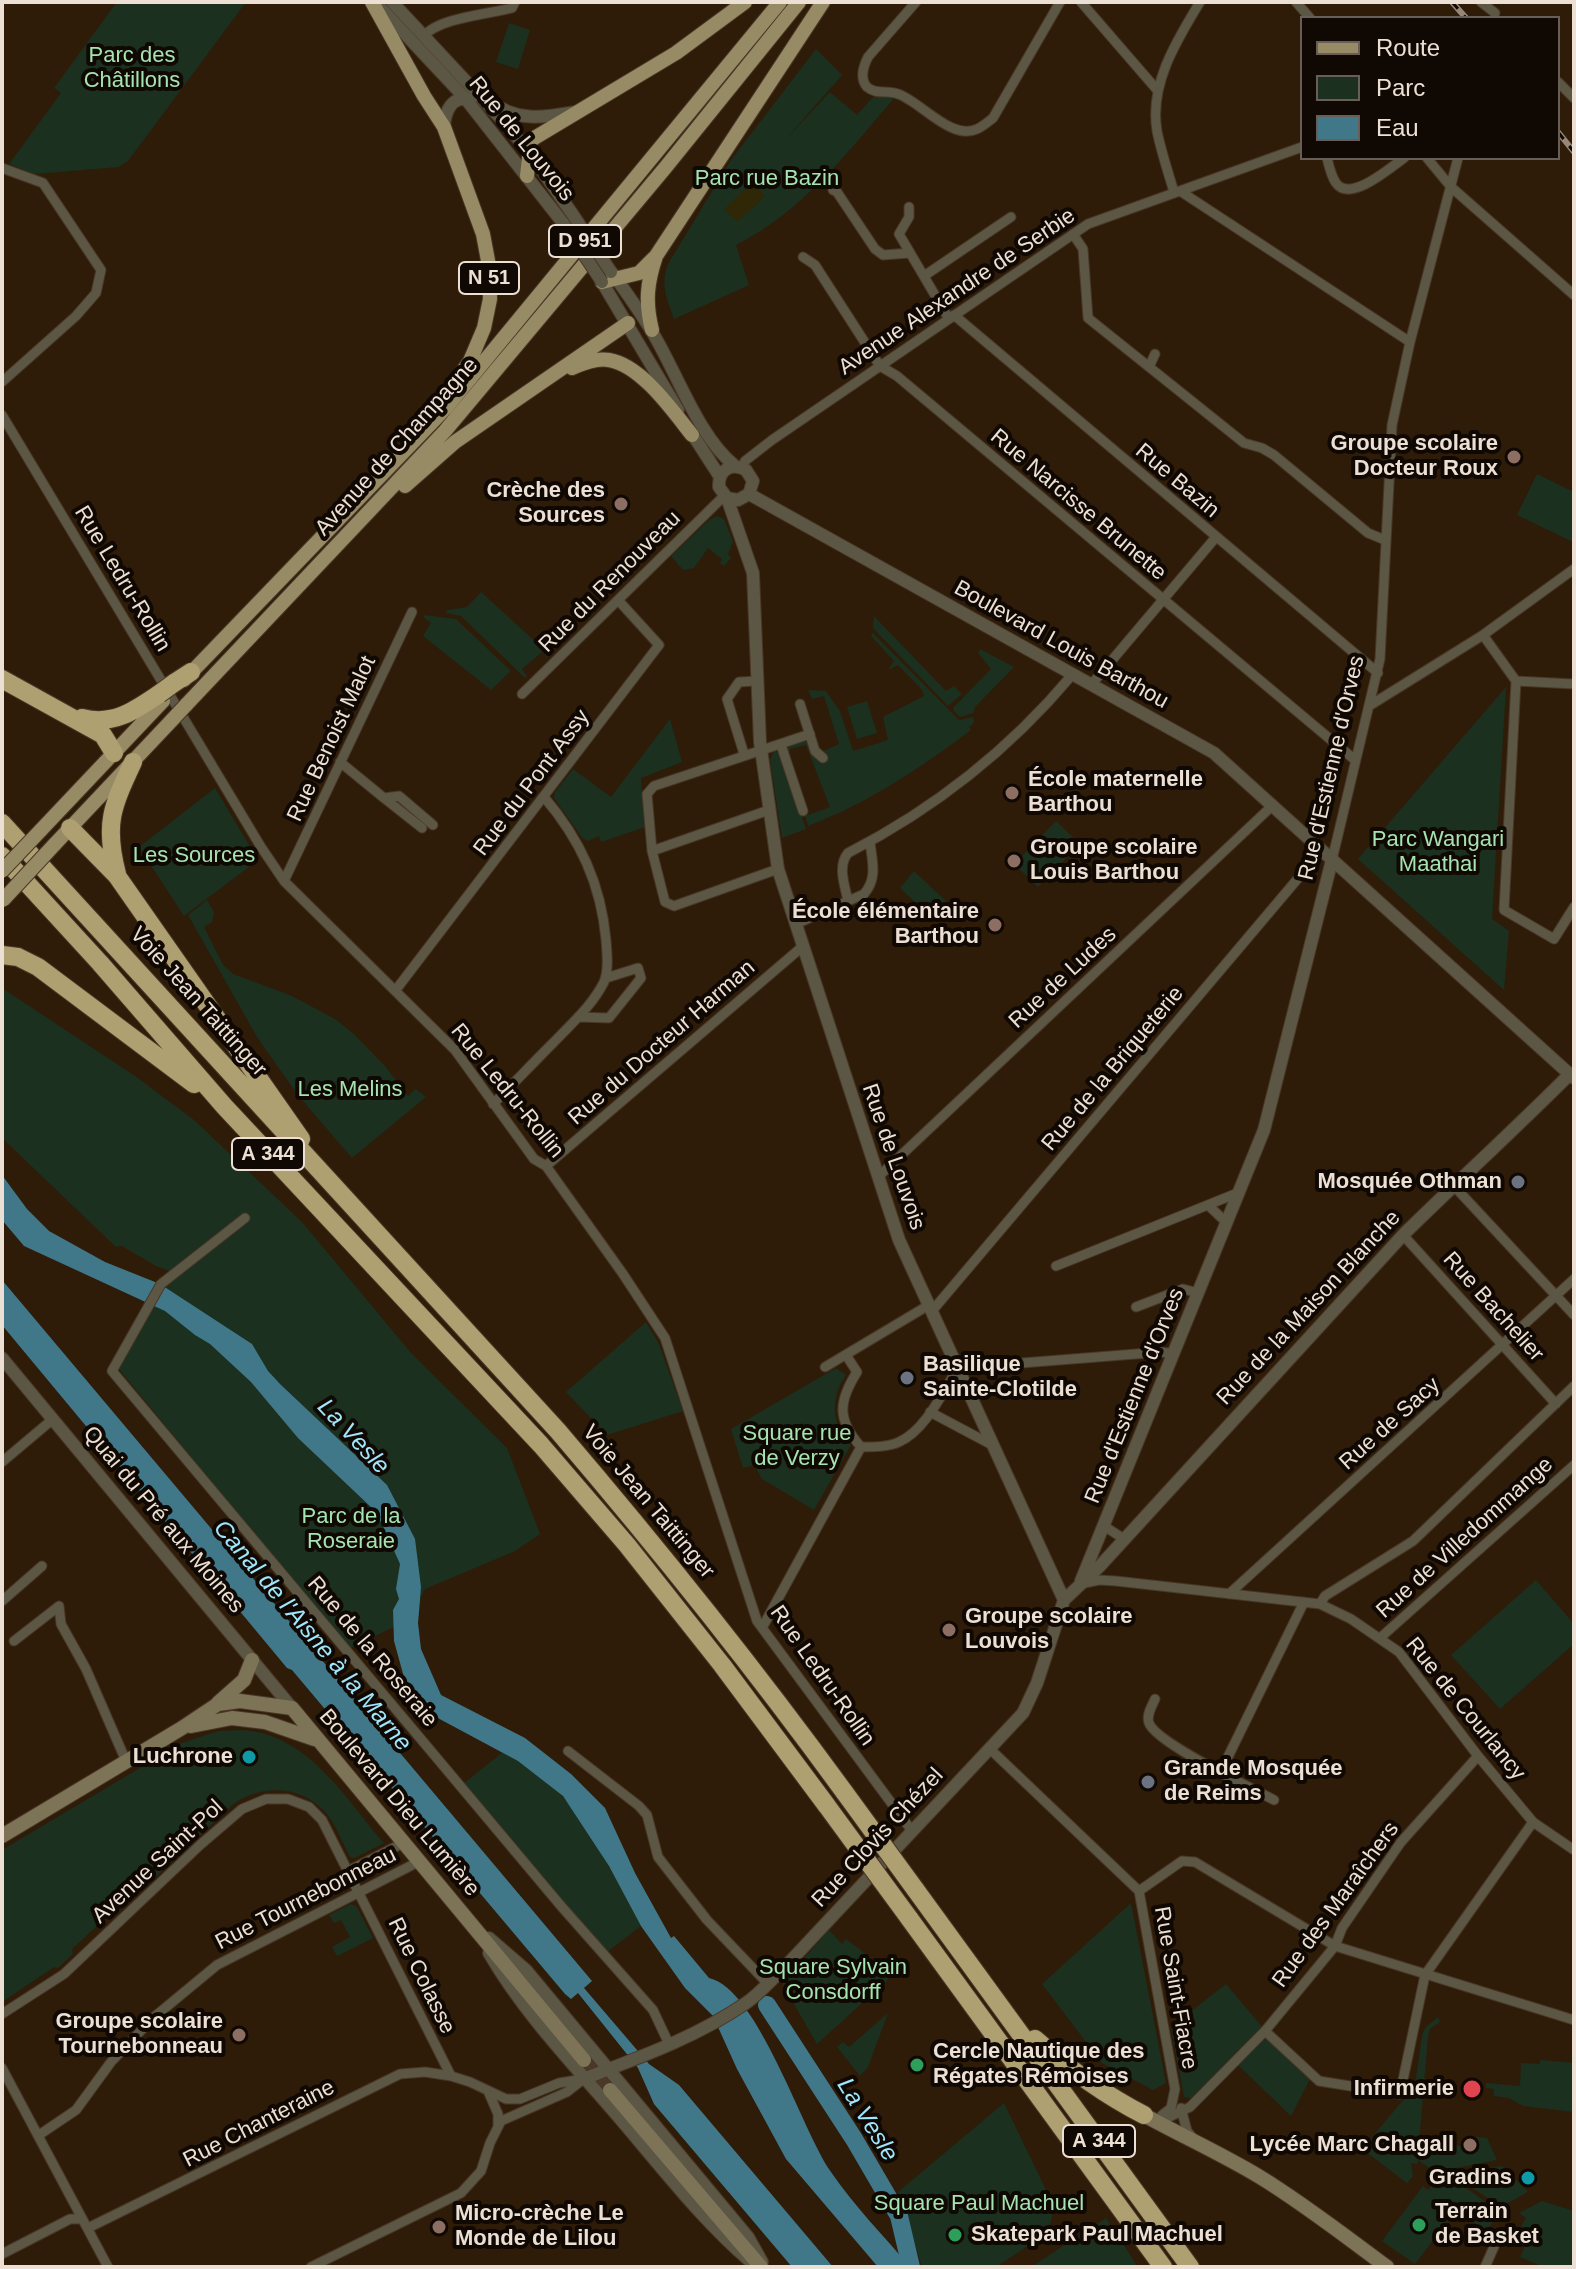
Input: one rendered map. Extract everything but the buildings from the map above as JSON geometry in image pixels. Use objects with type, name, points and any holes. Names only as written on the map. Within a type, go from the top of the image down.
[{"type":"highway","points":[[63,713],[97,722],[130,714],[168,691],[191,672]]},
{"type":"highway","points":[[2,679],[103,735],[114,753]]},
{"type":"highway","points":[[117,876],[109,845],[110,829],[114,803],[126,769]]},
{"type":"highway","name":"Voie Jean Taittinger","points":[[2,823],[558,1431],[643,1531],[741,1654],[845,1793],[1190,2267]]},
{"type":"highway","points":[[70,828],[117,876],[279,1104],[329,1181]]},
{"type":"highway","name":"Voie Jean Taittinger","points":[[2,856],[224,1106],[541,1445],[627,1545],[827,1806],[1163,2267]]},
{"type":"highway","points":[[2,955],[18,957],[38,967],[224,1106]]},
{"type":"highway","points":[[1008,2014],[1073,2072],[1103,2094],[1144,2115]]},
{"type":"highway","points":[[1136,2230],[1149,2267]]},
{"type":"main road","name":"N 51","points":[[374,2],[444,127],[483,234],[489,266],[490,299],[484,328],[470,361],[382,473]]},
{"type":"main road","points":[[527,176],[531,140],[676,53],[745,2]]},
{"type":"main road","name":"Avenue de Champagne","points":[[191,672],[445,409],[780,2]]},
{"type":"main road","name":"Avenue de Champagne","points":[[2,900],[445,431],[799,2]]},
{"type":"main road","points":[[610,277],[639,273],[656,256],[823,2]]},
{"type":"main road","points":[[652,330],[646,306],[647,284],[656,256]]},
{"type":"main road","points":[[272,614],[298,595],[399,491],[440,454],[628,323]]},
{"type":"main road","points":[[546,379],[587,361],[609,360],[625,366],[643,379],[692,435]]},
{"type":"main road","points":[[2,871],[168,691]]},
{"type":"main road","points":[[114,753],[126,769]]},
{"type":"main road","points":[[56,815],[70,828]]},
{"type":"main road","points":[[2,1836],[218,1704],[244,1680],[252,1660]]},
{"type":"main road","points":[[218,1704],[240,1701],[292,1708]]},
{"type":"main road","name":"Boulevard Dieu Lumière","points":[[292,1708],[584,2060]]},
{"type":"main road","points":[[182,1728],[232,1718],[265,1722],[315,1739]]},
{"type":"main road","points":[[610,2090],[761,2267]]},
{"type":"main road","points":[[1144,2115],[1194,2140],[1297,2201],[1387,2267]]},
{"type":"street","name":"Rue de Louvois","points":[[374,2],[465,98],[563,223],[630,299],[652,330],[721,453],[738,467]]},
{"type":"street","name":"Rue de Louvois","points":[[392,2],[503,121],[571,212],[610,277],[628,323],[692,435],[720,477]]},
{"type":"street","points":[[515,2],[512,8],[429,30],[428,40],[498,107],[533,118],[575,112]]},
{"type":"street","points":[[916,2],[868,57],[863,67],[863,79],[868,87],[878,92],[898,93],[944,124],[963,132],[976,130],[993,118],[1060,2]]},
{"type":"street","points":[[1081,2],[1158,91]]},
{"type":"street","points":[[1200,2],[1165,65],[1158,91],[1156,128],[1177,191],[1410,342]]},
{"type":"street","points":[[1481,2],[1496,11]]},
{"type":"street","points":[[444,127],[445,112],[454,101],[465,98],[482,105],[503,121]]},
{"type":"street","name":"Avenue Alexandre de Serbie","points":[[738,467],[772,440],[1088,224],[1300,148]]},
{"type":"street","points":[[1328,160],[1334,181],[1349,190],[1360,188],[1401,160]]},
{"type":"street","points":[[1429,160],[1451,187],[1574,295]]},
{"type":"street","name":"Rue d'Estienne d'Orves","points":[[1080,1584],[1264,1130],[1378,673],[1392,425],[1410,342],[1458,160]]},
{"type":"street","points":[[2,168],[43,183],[101,270],[96,293],[76,316],[2,382]]},
{"type":"street","points":[[833,190],[875,249],[883,255],[910,253]]},
{"type":"street","name":"Rue Bazin","points":[[909,207],[909,217],[899,234],[952,317],[1378,673]]},
{"type":"street","points":[[924,276],[1011,217]]},
{"type":"street","points":[[1073,234],[1083,249],[1088,318],[1244,443],[1274,455],[1368,533],[1385,540]]},
{"type":"street","name":"Rue Narcisse Brunette","points":[[803,257],[815,265],[880,366],[908,386],[1355,760]]},
{"type":"street","points":[[628,323],[630,299]]},
{"type":"street","points":[[1149,367],[1155,354]]},
{"type":"street","name":"Rue Ledru-Rollin","points":[[2,415],[284,881],[455,1050],[534,1159],[546,1166],[665,1338],[757,1621],[912,1831]]},
{"type":"street","points":[[738,467],[752,477],[753,485],[746,496],[725,497],[719,487],[720,477],[726,469],[738,467]]},
{"type":"street","name":"Rue de Louvois","points":[[738,533],[746,496]]},
{"type":"street","name":"Boulevard Louis Barthou","points":[[746,496],[1214,753],[1573,1073]]},
{"type":"street","name":"Rue de Louvois","points":[[725,497],[753,573],[762,752],[778,869],[899,1240],[1064,1600]]},
{"type":"street","name":"Rue du Renouveau","points":[[522,694],[725,497]]},
{"type":"street","points":[[1091,685],[1216,537]]},
{"type":"street","points":[[1369,706],[1483,635],[1574,569]]},
{"type":"street","name":"Rue du Pont Assy","points":[[395,991],[659,645],[618,600]]},
{"type":"street","name":"Rue Benoist Malot","points":[[284,881],[412,612]]},
{"type":"street","points":[[1483,635],[1516,681],[1504,910],[1554,939],[1574,907]]},
{"type":"street","points":[[848,901],[843,858],[927,808],[982,767],[1040,713],[1072,675]]},
{"type":"street","points":[[744,754],[727,699],[739,682],[757,681]]},
{"type":"street","points":[[1516,681],[1574,684]]},
{"type":"street","points":[[800,704],[815,751],[823,758]]},
{"type":"street","points":[[778,869],[674,906],[665,902],[652,851],[647,794],[654,786],[810,734]]},
{"type":"street","points":[[781,745],[803,811]]},
{"type":"street","points":[[340,762],[422,828]]},
{"type":"street","points":[[384,798],[399,796],[433,825]]},
{"type":"street","points":[[493,1104],[596,997],[606,978],[607,954],[598,889],[584,854],[564,820],[544,797]]},
{"type":"street","name":"Rue de Ludes","points":[[878,1177],[1272,806]]},
{"type":"street","points":[[652,851],[769,810]]},
{"type":"street","points":[[796,924],[864,894],[874,875],[870,842]]},
{"type":"street","name":"Rue de la Briqueterie","points":[[825,1367],[930,1308],[1322,850]]},
{"type":"street","name":"Rue du Docteur Harman","points":[[546,1166],[802,947]]},
{"type":"street","points":[[578,1017],[609,1018],[641,978],[638,968],[606,978]]},
{"type":"street","name":"Rue de la Maison Blanche","points":[[1064,1600],[1124,1539],[1403,1235],[1573,1073]]},
{"type":"street","points":[[1453,1185],[1574,1315]]},
{"type":"street","points":[[1056,1266],[1240,1192]]},
{"type":"street","points":[[1209,1206],[1227,1223]]},
{"type":"street","name":"Rue de la Roseraie","points":[[245,1218],[161,1284],[112,1371],[561,1906],[653,2010],[663,2046]]},
{"type":"street","name":"Rue Bachelier","points":[[1403,1235],[1556,1404]]},
{"type":"street","name":"Rue de Sacy","points":[[1229,1594],[1574,1279]]},
{"type":"street","points":[[1136,1307],[1183,1289],[1198,1293]]},
{"type":"street","points":[[861,1447],[900,1442],[911,1434],[930,1412],[958,1368],[1161,1352],[1174,1354]]},
{"type":"street","points":[[846,1355],[857,1372],[844,1396],[844,1420],[861,1447]]},
{"type":"street","name":"Quai du Pré aux Moines","points":[[2,1358],[292,1708]]},
{"type":"street","points":[[1320,1604],[1325,1596],[1413,1541],[1574,1386]]},
{"type":"street","points":[[930,1412],[995,1447]]},
{"type":"street","points":[[2,1462],[53,1419]]},
{"type":"street","points":[[762,1628],[861,1447]]},
{"type":"street","name":"Rue de Villedommange","points":[[1380,1638],[1574,1465]]},
{"type":"street","points":[[1104,1526],[1124,1539]]},
{"type":"street","points":[[2,1601],[42,1566]]},
{"type":"street","name":"Rue de Courlancy","points":[[1080,1584],[1099,1580],[1116,1581],[1320,1604],[1399,1652],[1533,1822],[1574,1850]]},
{"type":"street","name":"Rue Clovis Chézel","points":[[583,2079],[663,2046],[739,2008],[768,1984],[1023,1713],[1037,1683],[1064,1600]]},
{"type":"street","points":[[1221,1771],[1304,1602]]},
{"type":"street","points":[[14,1641],[59,1606],[61,1624],[86,1669],[126,1761]]},
{"type":"street","points":[[1155,1699],[1148,1714],[1154,1731],[1274,1800]]},
{"type":"street","points":[[990,1749],[1139,1891],[1182,1861],[1195,1862],[1335,1946],[1574,2020]]},
{"type":"street","points":[[568,1751],[647,1815],[658,1857],[707,1920],[768,1984]]},
{"type":"street","name":"Rue des Maraîchers","points":[[1169,2128],[1182,2110],[1190,2107],[1265,2031],[1335,1946],[1342,1928],[1401,1842],[1478,1756]]},
{"type":"street","name":"Avenue Saint-Pol","points":[[2,2014],[64,1974],[200,1845],[242,1809],[266,1799],[288,1799],[309,1807],[322,1820],[359,1891]]},
{"type":"street","points":[[1265,2031],[1319,2081],[1400,2094],[1425,1975],[1533,1822]]},
{"type":"street","name":"Rue Tournebonneau","points":[[350,1870],[405,1842]]},
{"type":"street","name":"Rue Tournebonneau","points":[[39,2135],[76,2110],[111,2062],[153,2018],[212,1969],[253,1944],[420,1861]]},
{"type":"street","name":"Rue Colasse","points":[[359,1891],[451,2076]]},
{"type":"street","name":"Rue Saint-Fiacre","points":[[1139,1891],[1175,2089],[1171,2108],[1162,2115],[1144,2115]]},
{"type":"street","name":"Boulevard Dieu Lumière","points":[[474,1926],[526,1970],[612,2068],[748,2237],[761,2267]]},
{"type":"street","name":"Boulevard Dieu Lumière","points":[[474,1926],[508,1985],[583,2079],[735,2249],[761,2267]]},
{"type":"street","points":[[2,2068],[108,2267]]},
{"type":"street","name":"Rue Chanteraine","points":[[2,2254],[70,2219],[85,2223],[391,2077],[425,2072],[451,2076],[506,2099],[520,2099],[559,2083],[583,2079]]},
{"type":"street","points":[[501,2122],[567,2092],[583,2079]]},
{"type":"street","points":[[311,2267],[461,2193],[481,2171],[501,2122],[488,2089]]},
{"type":"street","points":[[1175,2089],[1187,2131],[1194,2140]]},
{"type":"street","points":[[1144,2115],[1163,2120],[1182,2110]]},
{"type":"street","points":[[1485,2267],[1497,2240]]},
{"type":"green space","name":"Parc des Châtillons","points":[[117,2],[246,2],[128,161],[119,167],[34,174],[9,164],[61,93],[54,88]]},
{"type":"green space","points":[[509,23],[530,30],[518,69],[496,62]]},
{"type":"green space","name":"Parc rue Bazin","points":[[816,49],[842,75],[784,141],[830,92],[857,115],[873,97],[895,97],[803,198],[736,245],[749,285],[674,319],[665,285],[668,264],[731,160]]},
{"type":"green space","points":[[1537,474],[1574,492],[1573,542],[1517,515]]},
{"type":"green space","points":[[717,516],[724,519],[733,541],[728,554],[731,558],[724,566],[720,563],[722,559],[708,548],[694,568],[683,570],[671,556]]},
{"type":"green space","points":[[481,592],[549,654],[547,657],[542,652],[522,669],[527,676],[525,678],[461,616],[446,613],[447,610],[467,607]]},
{"type":"green space","points":[[874,616],[946,691],[954,686],[962,694],[948,706],[873,628]]},
{"type":"green space","points":[[423,617],[456,619],[511,671],[491,690],[423,636],[431,623]]},
{"type":"green space","points":[[873,633],[959,720],[973,717],[974,723],[969,727],[971,730],[892,784],[808,826],[805,816],[830,807],[806,745],[790,749],[786,754],[785,750],[804,741],[824,754],[824,751],[839,744],[824,696],[812,699],[808,690],[826,691],[840,711],[853,751],[888,740],[883,717],[924,696],[898,665],[888,670],[894,661],[871,636]]},
{"type":"green space","points":[[980,649],[1014,667],[975,707],[973,713],[960,717],[953,710],[954,707],[991,669],[978,653]]},
{"type":"green space","name":"Parc Wangari Maathai","points":[[1506,687],[1492,919],[1509,931],[1504,990],[1358,859]]},
{"type":"green space","points":[[867,701],[877,733],[857,739],[847,707]]},
{"type":"green space","points":[[670,719],[682,762],[641,778],[645,827],[601,842],[599,836],[588,841],[583,839],[554,798],[555,792],[573,769],[611,797]]},
{"type":"green space","points":[[774,751],[780,752],[806,829],[782,838],[770,760]]},
{"type":"green space","name":"Les Sources","points":[[215,788],[258,860],[184,916],[139,847]]},
{"type":"green space","points":[[1056,821],[1080,844],[1038,887],[1014,864]]},
{"type":"green space","points":[[914,871],[947,902],[932,918],[900,888]]},
{"type":"green space","name":"Les Melins","points":[[207,900],[214,912],[212,922],[204,927],[223,965],[233,974],[292,996],[335,1019],[385,1066],[408,1096],[416,1089],[426,1097],[352,1158],[297,1094],[257,1037],[188,915]]},
{"type":"green space","name":"Parc de la Roseraie","points":[[2,988],[135,1076],[194,1120],[302,1222],[411,1353],[507,1448],[540,1534],[515,1551],[425,1589],[419,1615],[348,1649],[119,1369],[165,1286],[178,1274],[156,1266],[122,1246],[116,1247],[2,1138]]},
{"type":"green space","points":[[646,1322],[659,1344],[683,1411],[607,1435],[566,1392]]},
{"type":"green space","name":"Square rue de Verzy","points":[[836,1368],[846,1375],[837,1392],[836,1420],[851,1445],[814,1510],[762,1479],[754,1465],[743,1468],[731,1429]]},
{"type":"green space","points":[[1536,1580],[1574,1624],[1574,1644],[1500,1709],[1451,1655]]},
{"type":"green space","points":[[242,1730],[265,1734],[305,1755],[339,1788],[384,1843],[354,1858],[350,1857],[333,1823],[316,1803],[280,1790],[254,1794],[231,1806],[126,1905],[121,1904],[72,1949],[73,1954],[58,1968],[54,1967],[2,2002],[2,1850],[182,1743],[218,1731]]},
{"type":"green space","points":[[503,1752],[543,1778],[575,1812],[596,1843],[641,1926],[607,1952],[463,1784]]},
{"type":"green space","points":[[1131,1903],[1166,2083],[1153,2090],[1102,2063],[1042,1984]]},
{"type":"green space","points":[[351,1904],[357,1907],[373,1938],[337,1956],[332,1947],[350,1937],[341,1920],[334,1923],[329,1915]]},
{"type":"green space","name":"Square Sylvain Consdorff","points":[[829,1930],[842,1944],[846,1939],[893,1975],[817,2044],[782,1983]]},
{"type":"green space","points":[[1226,1984],[1263,2028],[1191,2098],[1184,2097],[1171,2027]]},
{"type":"green space","points":[[888,2013],[868,2067],[860,2076],[837,2047],[843,2042],[849,2047]]},
{"type":"green space","points":[[1438,2017],[1440,2022],[1430,2029],[1428,2037],[1419,2142],[1461,2146],[1467,2145],[1468,2136],[1487,2138],[1497,2160],[1435,2172],[1418,2160],[1417,2164],[1411,2163],[1413,2176],[1407,2183],[1362,2149],[1415,2086],[1422,2035]]},
{"type":"green space","points":[[1268,2033],[1310,2079],[1291,2116],[1237,2064]]},
{"type":"green space","points":[[1540,2060],[1574,2063],[1574,2112],[1523,2106],[1509,2098],[1494,2096],[1494,2089],[1486,2088],[1486,2083],[1520,2086],[1521,2063],[1540,2064]]},
{"type":"green space","name":"Square Paul Machuel","points":[[1004,2103],[1050,2198],[1052,2213],[1049,2226],[1044,2235],[996,2267],[922,2267],[898,2192]]},
{"type":"green space","points":[[1502,2166],[1528,2192],[1500,2207],[1453,2174]]},
{"type":"green space","name":"Terrain de Basket","points":[[1445,2176],[1500,2212],[1486,2231],[1456,2210],[1415,2264],[1382,2241],[1423,2186],[1428,2190],[1437,2178]]},
{"type":"green space","points":[[1542,2201],[1574,2211],[1574,2267],[1544,2267],[1520,2257],[1525,2246],[1513,2240],[1526,2218],[1519,2213]]},
{"type":"green space","points":[[1106,2218],[1138,2267],[1031,2267]]},
{"type":"sand","points":[[751,183],[765,196],[738,222],[724,209]]},
{"type":"water","points":[[2,1175],[27,1209],[49,1231],[105,1262],[160,1284],[252,1344],[280,1384],[387,1485],[415,1539],[421,1587],[418,1623],[421,1649],[441,1695],[525,1738],[571,1774],[605,1808],[635,1873],[671,1938],[674,1936],[709,1978],[727,1988],[745,2007],[778,2064],[831,2172],[910,2267],[878,2267],[786,2159],[737,2069],[713,2016],[685,1988],[641,1926],[609,1866],[563,1796],[518,1761],[434,1716],[414,1699],[405,1681],[394,1641],[393,1610],[399,1599],[396,1589],[400,1564],[373,1509],[298,1438],[251,1382],[210,1344],[165,1311],[24,1246],[2,1220]]},
{"type":"water","points":[[2,1280],[592,1981],[584,1988],[649,2064],[679,2085],[833,2267],[792,2267],[654,2104],[638,2068],[578,1993],[571,1999],[565,1994],[292,1670],[287,1668],[2,1325]]},
{"type":"waterway","name":"La Vesle","points":[[767,2005],[854,2139],[899,2216],[911,2267]]},
{"type":"tunnel","points":[[584,2060],[610,2090]]},
{"type":"railway","points":[[1452,2],[1464,16]]},
{"type":"railway","points":[[1560,134],[1574,152]]},
{"type":"place","name":"Groupe scolaire Docteur Roux","points":[[1514,457]]},
{"type":"place","name":"Crèche des Sources","points":[[621,504]]},
{"type":"place","name":"École maternelle Barthou","points":[[1012,793]]},
{"type":"place","name":"Groupe scolaire Louis Barthou","points":[[1014,861]]},
{"type":"place","name":"École élémentaire Barthou","points":[[995,925]]},
{"type":"place","name":"Mosquée Othman","points":[[1518,1182]]},
{"type":"place","name":"Basilique Sainte-Clotilde","points":[[907,1378]]},
{"type":"place","name":"Groupe scolaire Louvois","points":[[949,1630]]},
{"type":"place","name":"Luchrone","points":[[249,1757]]},
{"type":"place","name":"Grande Mosquée de Reims","points":[[1148,1782]]},
{"type":"place","name":"Groupe scolaire Tournebonneau","points":[[239,2035]]},
{"type":"place","name":"Cercle Nautique des Régates Rémoises","points":[[917,2065]]},
{"type":"place","name":"Infirmerie","points":[[1472,2089]]},
{"type":"place","name":"Lycée Marc Chagall","points":[[1470,2145]]},
{"type":"place","name":"Gradins","points":[[1528,2178]]},
{"type":"place","name":"Terrain de Basket","points":[[1419,2225]]},
{"type":"place","name":"Micro-crèche Le Monde de Lilou","points":[[439,2227]]},
{"type":"place","name":"Skatepark Paul Machuel","points":[[955,2235]]},
{"type":"water label","name":"Canal de l'Aisne à la Marne","points":[[312,1636]]}]
